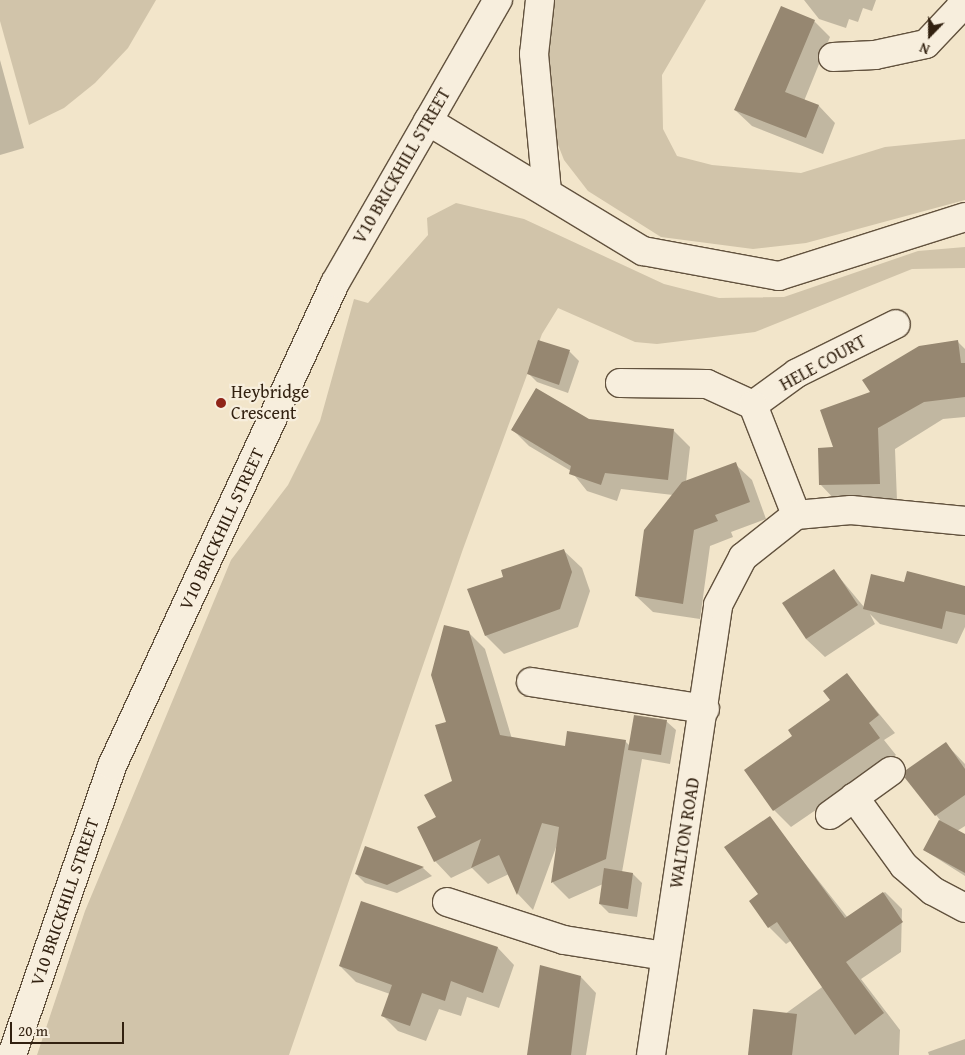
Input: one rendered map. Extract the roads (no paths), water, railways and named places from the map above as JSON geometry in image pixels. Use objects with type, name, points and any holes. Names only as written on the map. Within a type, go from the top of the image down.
[{"type":"street","name":"V10 BRICKHILL STREET","points":[[12,1055],[112,766],[335,283],[392,179],[498,0]]},
{"type":"street","points":[[540,0],[534,54],[547,192]]},
{"type":"street","points":[[832,57],[875,55],[926,44],[960,7],[962,0]]},
{"type":"street","points":[[428,121],[643,251],[780,276],[965,217]]},
{"type":"street","name":"HELE COURT","points":[[753,405],[797,373],[896,324]]},
{"type":"street","points":[[620,383],[707,384],[753,405],[796,515],[851,510],[965,521]]},
{"type":"street","name":"WALTON ROAD","points":[[651,1055],[705,709],[718,605],[743,557],[796,515]]},
{"type":"street","points":[[531,682],[705,709]]},
{"type":"street","points":[[830,814],[891,771]]},
{"type":"street","points":[[854,797],[904,866],[933,891],[965,908]]},
{"type":"street","points":[[447,902],[564,940],[665,956]]},
{"type":"place","name":"Heybridge Crescent","points":[[221,403]]}]
